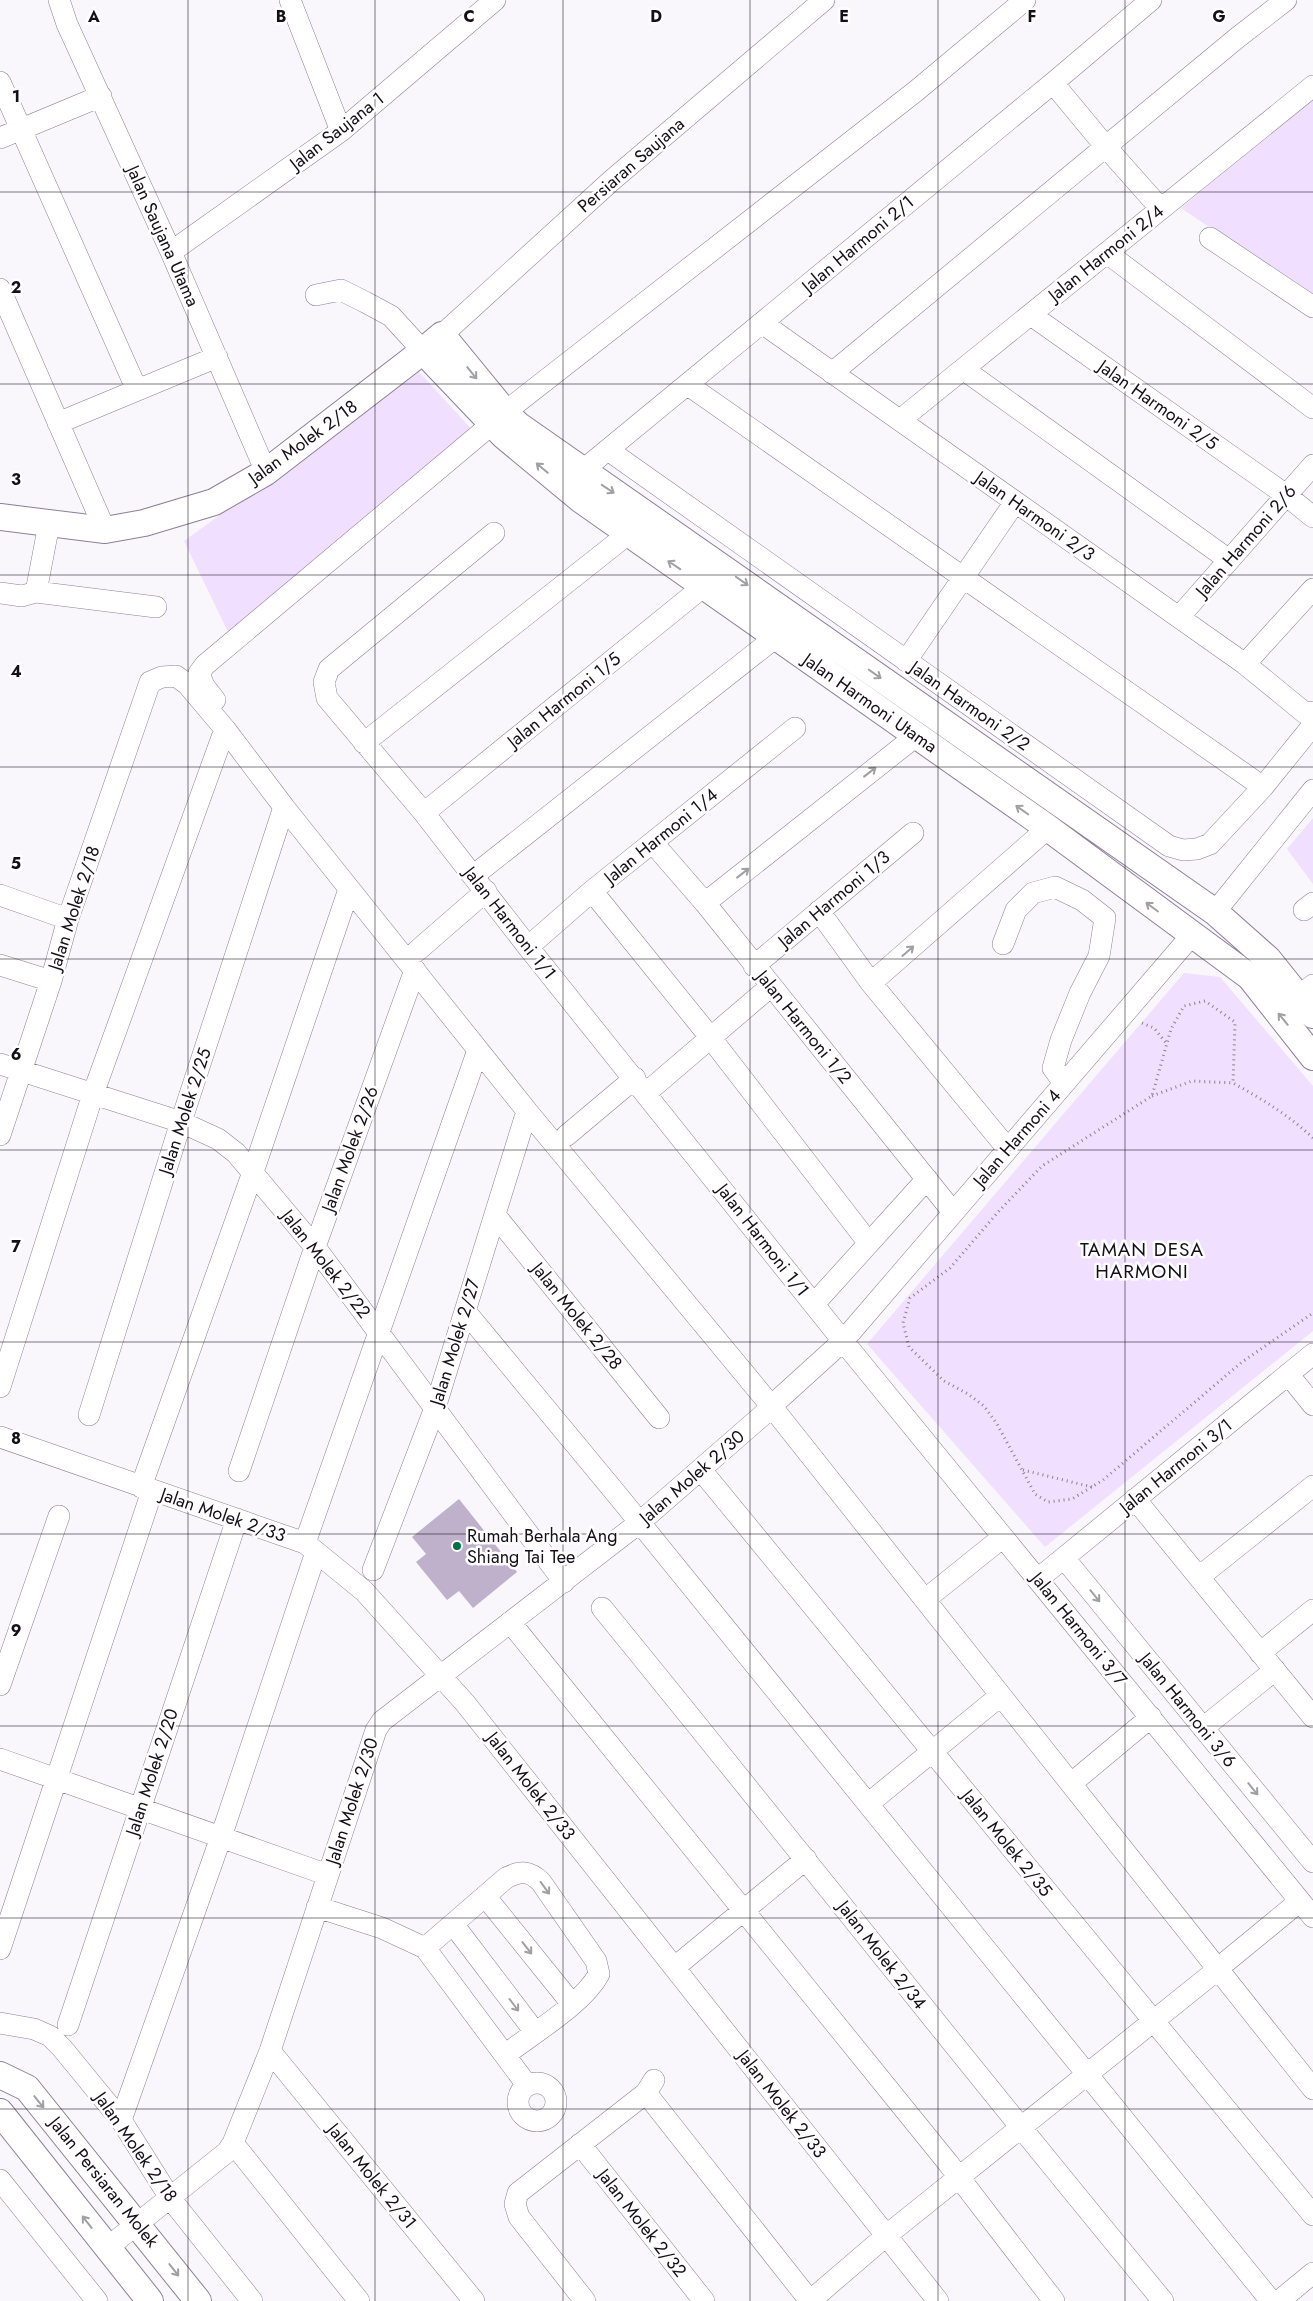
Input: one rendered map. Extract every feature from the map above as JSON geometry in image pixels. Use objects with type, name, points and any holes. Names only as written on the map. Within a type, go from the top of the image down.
[{"type":"main road","name":"Jalan Harmoni Utama","points":[[432,343],[498,418],[573,478],[628,534],[1048,828],[1250,977],[1313,1057]]},
{"type":"main road","name":"Jalan Molek 2/18","points":[[0,517],[105,530],[144,523],[214,502],[266,472],[432,343]]},
{"type":"main road","name":"Jalan Harmoni Utama","points":[[573,478],[719,564],[1214,912],[1268,959],[1308,999]]},
{"type":"main road","name":"Jalan Persiaran Molek","points":[[0,2075],[27,2088],[198,2301]]},
{"type":"main road","points":[[0,2112],[150,2301]]},
{"type":"street","name":"Jalan Saujana Utama","points":[[59,0],[67,24],[171,252],[266,472]]},
{"type":"street","points":[[290,0],[341,131]]},
{"type":"street","name":"Jalan Saujana 1","points":[[171,252],[341,131],[495,0]]},
{"type":"street","name":"Persiaran Saujana","points":[[432,343],[610,181],[824,0]]},
{"type":"street","points":[[1025,0],[916,91],[498,418],[205,665],[199,674],[204,686],[416,961],[478,1050],[527,1111],[775,1403],[932,1594],[1079,1777],[1313,2089]]},
{"type":"street","name":"Jalan Harmoni 2/1","points":[[573,478],[688,385],[1151,0]]},
{"type":"street","points":[[832,373],[1286,0]]},
{"type":"street","points":[[0,82],[137,390]]},
{"type":"street","points":[[1053,83],[1106,148],[1161,209]]},
{"type":"street","name":"Jalan Harmoni 2/4","points":[[900,420],[1313,86]]},
{"type":"street","points":[[0,138],[101,96]]},
{"type":"street","points":[[1210,238],[1313,307]]},
{"type":"street","points":[[1107,253],[1313,408]]},
{"type":"street","points":[[0,289],[105,530]]},
{"type":"street","points":[[316,295],[341,290],[391,316],[432,343]]},
{"type":"street","name":"Jalan Harmoni 2/5","points":[[1030,315],[1313,517]]},
{"type":"street","name":"Jalan Harmoni 2/3","points":[[762,323],[1245,664],[1311,720]]},
{"type":"street","points":[[58,423],[217,357]]},
{"type":"street","points":[[963,369],[1229,560]]},
{"type":"street","points":[[688,385],[1263,787]]},
{"type":"street","name":"Jalan Harmoni 2/2","points":[[608,450],[1169,846],[1183,850],[1197,849],[1210,844],[1263,787],[1311,720]]},
{"type":"street","name":"Jalan Harmoni 2/6","points":[[1179,617],[1313,465]]},
{"type":"street","points":[[906,661],[1015,502]]},
{"type":"street","points":[[36,592],[49,524]]},
{"type":"street","name":"Jalan Harmoni 1/1","points":[[494,533],[329,669],[324,682],[327,698],[424,814],[843,1341]]},
{"type":"street","points":[[364,743],[628,534]]},
{"type":"street","name":"Jalan Harmoni 1/5","points":[[424,814],[704,586]]},
{"type":"street","points":[[1245,664],[1313,588]]},
{"type":"street","points":[[0,593],[22,596],[36,592],[156,606]]},
{"type":"street","points":[[416,961],[480,884],[776,637]]},
{"type":"street","name":"Jalan Molek 2/18","points":[[0,1134],[51,981],[68,919],[150,682],[162,677],[176,676],[187,684],[225,729]]},
{"type":"street","name":"Jalan Harmoni 1/4","points":[[528,947],[592,891],[795,728]]},
{"type":"street","points":[[225,729],[284,807],[350,889],[416,961],[566,1136],[775,1403],[1000,1696],[1222,1966],[1313,2069]]},
{"type":"street","points":[[0,1387],[93,1094],[225,729]]},
{"type":"street","points":[[705,903],[916,736]]},
{"type":"street","points":[[1214,912],[1313,790]]},
{"type":"street","name":"Jalan Molek 2/25","points":[[89,1415],[181,1122],[284,807]]},
{"type":"street","points":[[871,983],[1048,828]]},
{"type":"street","name":"Jalan Harmoni 1/3","points":[[754,966],[913,834]]},
{"type":"street","name":"Jalan Harmoni 1/2","points":[[653,842],[705,903],[953,1212]]},
{"type":"street","points":[[1003,944],[1016,910],[1033,892],[1055,887],[1082,900],[1105,918],[1099,956],[1080,993],[1061,1040],[1053,1068],[1064,1083]]},
{"type":"street","points":[[0,1950],[57,1779],[147,1489],[350,889]]},
{"type":"street","points":[[592,891],[710,1037],[868,1242]]},
{"type":"street","points":[[0,895],[68,919]]},
{"type":"street","points":[[819,911],[871,983],[1007,1148]]},
{"type":"street","name":"Jalan Harmoni 4","points":[[843,1341],[1007,1148],[1192,936]]},
{"type":"street","name":"Jalan Molek 2/26","points":[[239,1471],[315,1247],[416,961]]},
{"type":"street","points":[[0,965],[51,981]]},
{"type":"street","points":[[566,1136],[710,1037],[771,986]]},
{"type":"street","points":[[121,2120],[221,1837],[378,1333],[478,1050]]},
{"type":"street","name":"Jalan Molek 2/22","points":[[0,1064],[181,1122],[218,1139],[236,1153],[315,1247],[564,1582]]},
{"type":"street","name":"Jalan Molek 2/27","points":[[373,1570],[435,1408],[527,1111]]},
{"type":"street","points":[[814,1304],[868,1242],[927,1179]]},
{"type":"street","name":"Jalan Molek 2/28","points":[[495,1215],[658,1418]]},
{"type":"street","points":[[465,1311],[640,1523],[1271,2301]]},
{"type":"street","name":"Jalan Molek 2/30","points":[[107,2248],[226,2152],[233,2143],[270,2051],[376,1730],[382,1721],[640,1523],[843,1341]]},
{"type":"street","name":"Jalan Harmoni 3/7","points":[[843,1341],[1307,1909]]},
{"type":"street","name":"Jalan Harmoni 3/1","points":[[1038,1579],[1313,1354]]},
{"type":"street","points":[[1288,1374],[1313,1405]]},
{"type":"street","name":"Jalan Molek 2/33","points":[[0,1437],[237,1519],[310,1548],[364,1591],[442,1675],[938,2301]]},
{"type":"street","name":"Jalan Molek 2/35","points":[[701,1470],[1313,2215]]},
{"type":"street","points":[[1199,1577],[1313,1486]]},
{"type":"street","points":[[1135,1499],[1313,1717]]},
{"type":"street","points":[[0,1685],[59,1516]]},
{"type":"street","name":"Jalan Molek 2/20","points":[[68,2025],[237,1519]]},
{"type":"street","points":[[932,1594],[1003,1537]]},
{"type":"street","name":"Jalan Harmoni 3/6","points":[[1064,1558],[1203,1728],[1311,1854]]},
{"type":"street","name":"Jalan Molek 2/34","points":[[602,1608],[806,1859],[1021,2130],[1163,2301]]},
{"type":"street","points":[[1260,1653],[1313,1610]]},
{"type":"street","points":[[510,1622],[745,1909],[960,2178],[1054,2301]]},
{"type":"street","points":[[1203,1728],[1275,1670]]},
{"type":"street","points":[[868,1804],[1000,1696]]},
{"type":"street","points":[[1079,1777],[1151,1717]]},
{"type":"street","points":[[0,1758],[328,1875]]},
{"type":"street","points":[[675,1967],[806,1859]]},
{"type":"street","points":[[425,1948],[506,1878],[520,1872],[533,1874],[541,1882],[596,1961],[599,1974],[593,1986],[505,2055]]},
{"type":"street","points":[[485,1896],[572,2004]]},
{"type":"street","points":[[317,1907],[382,1928],[425,1948],[527,2085]]},
{"type":"street","points":[[585,2301],[519,2217],[515,2204],[518,2193],[650,2087],[810,2301],[886,2235],[1021,2130],[1222,1966],[1307,1909]]},
{"type":"street","points":[[453,1924],[535,2032]]},
{"type":"street","name":"Jalan Molek 2/18","points":[[0,2023],[34,2029],[50,2036],[62,2048],[121,2120],[170,2198],[252,2301]]},
{"type":"street","name":"Jalan Molek 2/31","points":[[270,2051],[474,2301]]},
{"type":"street","points":[[233,2143],[358,2301]]},
{"type":"street","name":"Jalan Molek 2/32","points":[[580,2144],[704,2301]]},
{"type":"street","points":[[0,2180],[97,2301]]},
{"type":"street","points":[[1279,2301],[1313,2273]]},
{"type":"path","points":[[1152,1096],[1171,1029],[1184,1006],[1205,1000],[1235,1022],[1233,1083]]},
{"type":"path","points":[[1122,1016],[1154,1028],[1167,1044]]},
{"type":"path","points":[[1313,1138],[1301,1127],[1260,1098],[1233,1083],[1192,1081],[1152,1096],[1042,1166],[950,1268],[910,1298],[903,1323],[909,1347],[944,1381],[968,1394],[984,1406],[997,1424],[1035,1494],[1048,1502],[1072,1500],[1093,1487],[1242,1362],[1313,1313]]},
{"type":"path","points":[[1022,1470],[1093,1487]]},
{"type":"shaded area","points":[[1313,98],[1313,297],[1181,208]]},
{"type":"shaded area","points":[[419,372],[475,433],[231,638],[184,541]]},
{"type":"shaded area","points":[[1313,818],[1313,884],[1287,849]]},
{"type":"shaded area","points":[[1184,973],[1220,977],[1313,1086],[1313,1331],[1045,1547],[867,1344]]},
{"type":"building","name":"Rumah Berhala Ang Shiang Tai Tee","points":[[459,1499],[517,1572],[473,1608],[459,1591],[447,1600],[416,1562],[426,1554],[412,1537]]},
{"type":"place","name":"Rumah Berhala Ang Shiang Tai Tee","points":[[457,1546]]},
{"type":"district","name":"TAMAN DESA HARMONI","points":[[1142,1260]]}]
